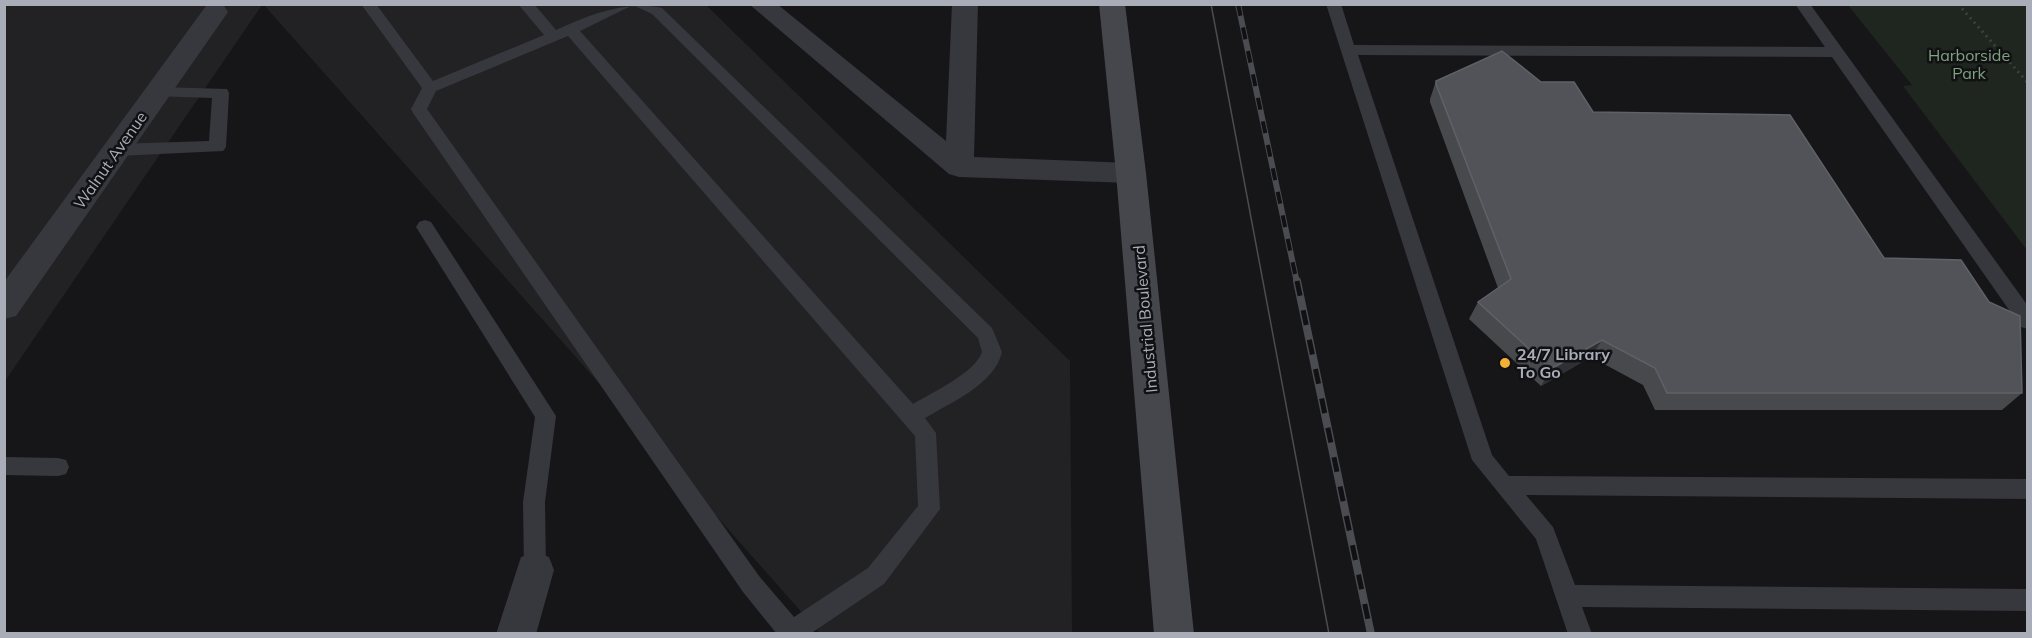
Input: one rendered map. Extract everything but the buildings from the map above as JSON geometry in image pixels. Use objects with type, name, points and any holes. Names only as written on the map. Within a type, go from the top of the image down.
[{"type":"main road","name":"Industrial Boulevard","points":[[1112,4],[1131,173],[1174,633]]},
{"type":"street","points":[[761,4],[959,167],[1131,173]]},
{"type":"street","points":[[959,167],[965,4]]},
{"type":"street","name":"Walnut Avenue","points":[[4,307],[158,92],[210,8]]},
{"type":"street","points":[[516,633],[535,570]]},
{"type":"lane","points":[[368,4],[430,88]]},
{"type":"lane","points":[[525,4],[562,34],[925,433],[929,509],[876,576],[792,633],[751,584],[419,109],[430,88],[562,34],[626,4]]},
{"type":"lane","points":[[640,4],[657,11],[985,333],[992,347],[990,359],[972,378],[910,416]]},
{"type":"lane","points":[[1333,4],[1483,460],[1545,534],[1580,633]]},
{"type":"lane","points":[[1802,4],[2028,322]]},
{"type":"lane","points":[[1348,50],[1836,52]]},
{"type":"lane","points":[[117,150],[217,147],[221,93],[158,92]]},
{"type":"lane","points":[[424,227],[546,416],[534,502],[535,570]]},
{"type":"lane","points":[[4,466],[58,467]]},
{"type":"lane","points":[[1504,485],[2028,489]]},
{"type":"lane","points":[[1567,596],[2028,600]]},
{"type":"path","points":[[1958,4],[2028,83]]},
{"type":"shaded area","points":[[5,5],[262,5],[5,381]]},
{"type":"shaded area","points":[[264,5],[706,5],[1070,361],[1072,633],[820,633]]},
{"type":"green space","name":"Harborside Park","points":[[1848,5],[2027,5],[2027,250],[1903,86],[1912,85]]},
{"type":"tram line","points":[[1211,4],[1329,634]]},
{"type":"railway","points":[[1238,4],[1297,283]]},
{"type":"railway","points":[[1297,281],[1371,634]]},
{"type":"place","name":"24/7 Library To Go","points":[[1505,363]]}]
